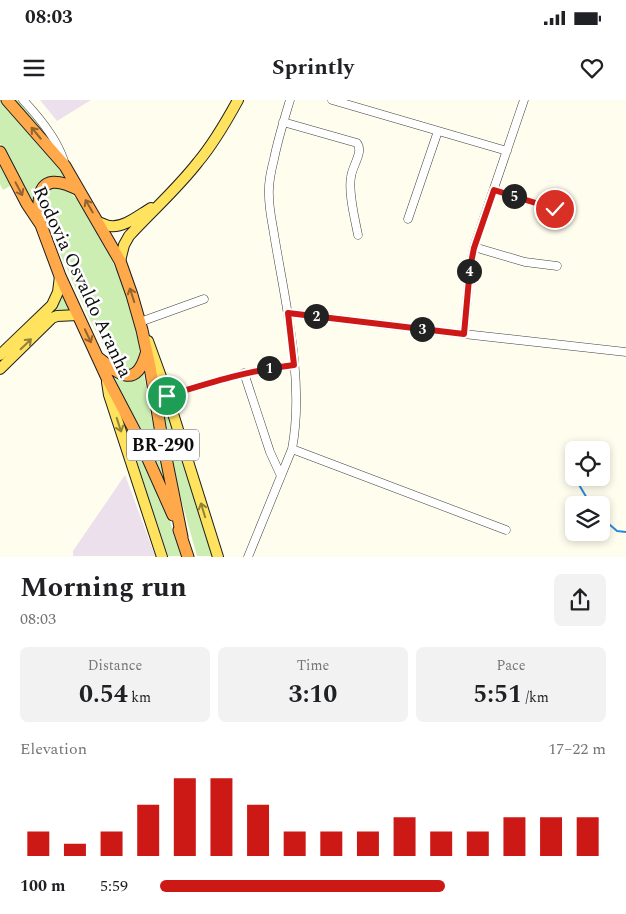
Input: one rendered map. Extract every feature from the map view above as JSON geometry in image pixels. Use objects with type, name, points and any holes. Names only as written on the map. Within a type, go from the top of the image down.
[{"type":"highway","name":"Rodovia Osvaldo Aranha","points":[[7,100],[65,166],[120,261],[132,294],[147,352],[182,537]]},
{"type":"highway","name":"Rodovia Osvaldo Aranha","points":[[0,152],[40,225],[60,276],[107,378],[140,441],[182,537],[188,556]]},
{"type":"highway","name":"BR-290","points":[[40,225],[40,194],[46,185],[54,181],[67,184],[79,190]]},
{"type":"highway","name":"BR-290","points":[[98,358],[117,373],[129,375],[134,374],[141,368],[147,352]]},
{"type":"main road","points":[[120,261],[124,245],[129,236],[186,177],[213,142],[238,100]]},
{"type":"main road","points":[[98,222],[111,226],[123,224],[160,203]]},
{"type":"main road","points":[[0,369],[49,315],[58,292],[60,276]]},
{"type":"main road","points":[[0,355],[49,315],[78,315]]},
{"type":"main road","points":[[141,326],[152,351],[218,556]]},
{"type":"main road","points":[[107,378],[109,395],[162,556]]},
{"type":"street","points":[[23,100],[37,115],[61,152],[65,166]]},
{"type":"street","points":[[248,556],[292,448],[297,414],[288,313],[268,196],[269,180],[290,100]]},
{"type":"street","points":[[332,100],[507,151]]},
{"type":"street","points":[[464,334],[470,268],[474,248],[524,100]]},
{"type":"street","points":[[284,122],[357,143],[359,146],[350,183],[358,236]]},
{"type":"street","points":[[408,219],[438,131]]},
{"type":"street","points":[[494,190],[555,209]]},
{"type":"street","points":[[474,248],[525,262],[557,266]]},
{"type":"street","points":[[141,326],[204,300]]},
{"type":"street","points":[[288,313],[626,352]]},
{"type":"street","points":[[167,396],[244,373],[294,365]]},
{"type":"street","points":[[244,373],[270,452],[280,476]]},
{"type":"street","points":[[292,448],[506,530]]},
{"type":"shaded area","points":[[40,100],[91,100],[57,121]]},
{"type":"shaded area","points":[[125,475],[155,556],[73,556],[73,551]]},
{"type":"green space","points":[[0,100],[3,100],[45,148],[66,178],[51,177],[46,179],[37,215],[0,143]]},
{"type":"green space","points":[[12,100],[18,100],[33,115],[57,150]]},
{"type":"green space","points":[[0,164],[12,185],[3,190],[0,184]]},
{"type":"green space","points":[[53,185],[69,191],[81,204],[116,269],[127,298],[140,352],[136,367],[128,372],[113,363],[91,322],[58,249],[44,201],[48,190]]},
{"type":"green space","points":[[62,296],[70,310],[50,312]]},
{"type":"green space","points":[[153,365],[214,556],[197,556],[172,467]]},
{"type":"green space","points":[[143,369],[168,490],[111,376],[129,381],[136,377]]},
{"type":"green space","points":[[113,399],[125,420],[168,515],[181,556],[168,556],[134,453],[121,425]]},
{"type":"waterway","points":[[580,486],[586,496]]},
{"type":"waterway","points":[[610,525],[617,531],[626,532]]},
{"type":"route","points":[[167,396],[244,373],[294,365],[288,313],[464,334],[470,268],[474,248],[494,190],[555,209]]}]
